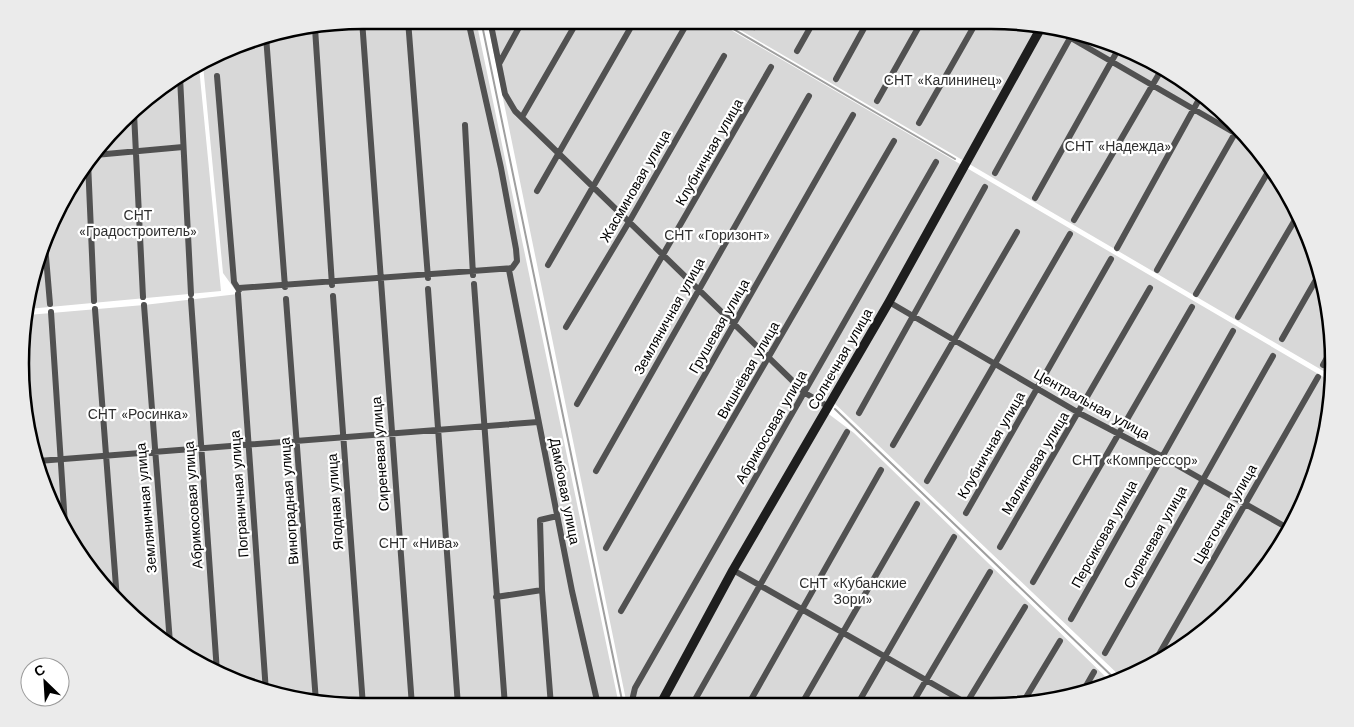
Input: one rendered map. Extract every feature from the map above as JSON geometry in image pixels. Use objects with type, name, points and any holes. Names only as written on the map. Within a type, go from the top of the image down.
[{"type":"street","points":[[363,29],[379,275]]},
{"type":"street","points":[[409,29],[427,274]]},
{"type":"street","points":[[217,76],[234,282],[239,291],[285,284],[332,284],[379,275],[473,274],[509,270],[517,261],[516,249],[501,168],[470,29]]},
{"type":"street","points":[[492,29],[505,94],[522,117],[805,392],[828,407]]},
{"type":"street","points":[[499,64],[518,29]]},
{"type":"street","points":[[522,117],[573,29]]},
{"type":"street","points":[[537,191],[630,29]]},
{"type":"street","points":[[548,265],[684,29]]},
{"type":"street","points":[[797,51],[809,29]]},
{"type":"street","points":[[836,79],[863,29]]},
{"type":"street","points":[[877,101],[918,29]]},
{"type":"street","points":[[919,123],[972,29]]},
{"type":"street","points":[[315,33],[332,284]]},
{"type":"street","name":"Солнечная улица","points":[[664,698],[733,570],[889,302],[1038,33]]},
{"type":"street","points":[[995,174],[1070,38]]},
{"type":"street","points":[[1071,39],[1193,110],[1226,126]]},
{"type":"street","points":[[267,43],[285,284]]},
{"type":"street","points":[[1035,198],[1116,53]]},
{"type":"street","name":"Жасминовая улица","points":[[566,327],[629,222],[724,56]]},
{"type":"street","name":"Клубничная улица","points":[[577,404],[771,68]]},
{"type":"street","points":[[1074,220],[1159,74]]},
{"type":"street","name":"Абрикосовая улица","points":[[180,84],[190,286],[217,665]]},
{"type":"street","name":"Земляничная улица","points":[[596,471],[809,96]]},
{"type":"street","points":[[1117,248],[1198,101]]},
{"type":"street","name":"Грушевая улица","points":[[606,548],[853,116]]},
{"type":"street","points":[[134,120],[143,293]]},
{"type":"street","points":[[465,125],[473,274]]},
{"type":"street","points":[[1156,270],[1234,134]]},
{"type":"street","name":"Вишнёвая улица","points":[[621,611],[894,141]]},
{"type":"street","points":[[103,154],[184,148]]},
{"type":"street","name":"Абрикосовая улица","points":[[633,698],[635,688],[936,162]]},
{"type":"street","points":[[88,173],[94,299]]},
{"type":"street","points":[[1196,294],[1267,175]]},
{"type":"street","points":[[860,413],[985,187]]},
{"type":"street","points":[[1238,318],[1294,222]]},
{"type":"street","points":[[893,446],[1017,232]]},
{"type":"street","points":[[928,481],[1070,234]]},
{"type":"street","points":[[46,258],[64,514]]},
{"type":"street","name":"Клубничная улица","points":[[966,513],[1111,259]]},
{"type":"street","name":"Дамбовая улица","points":[[509,270],[557,516],[596,698]]},
{"type":"street","name":"Сиреневая улица","points":[[379,275],[411,698]]},
{"type":"street","points":[[1282,339],[1315,281]]},
{"type":"street","points":[[474,284],[504,698]]},
{"type":"street","name":"Малиновая улица","points":[[1000,547],[1150,288]]},
{"type":"street","points":[[428,289],[457,698]]},
{"type":"street","name":"Пограничная улица","points":[[239,291],[265,683]]},
{"type":"street","name":"Ягодная улица","points":[[333,296],[362,698]]},
{"type":"street","name":"Виноградная улица","points":[[286,299],[315,694]]},
{"type":"street","name":"Центральная улица","points":[[889,302],[1079,413],[1162,456],[1283,526]]},
{"type":"street","points":[[1034,582],[1192,307]]},
{"type":"street","name":"Земляничная улица","points":[[144,308],[169,636]]},
{"type":"street","points":[[95,311],[108,456],[116,589]]},
{"type":"street","name":"Персиковая улица","points":[[1071,618],[1233,331]]},
{"type":"street","name":"Сиреневая улица","points":[[1105,653],[1273,356]]},
{"type":"street","points":[[1323,365],[1325,361]]},
{"type":"street","name":"Цветочная улица","points":[[1161,651],[1318,377]]},
{"type":"street","points":[[44,460],[538,422]]},
{"type":"street","points":[[696,698],[847,432]]},
{"type":"street","points":[[752,698],[881,470]]},
{"type":"street","points":[[805,698],[917,504]]},
{"type":"street","points":[[550,698],[542,590],[540,520],[557,516]]},
{"type":"street","points":[[861,698],[954,537]]},
{"type":"street","points":[[733,570],[957,698]]},
{"type":"street","points":[[916,698],[990,572]]},
{"type":"street","points":[[496,597],[542,590]]},
{"type":"street","points":[[971,698],[1025,607]]},
{"type":"street","points":[[1027,696],[1060,641]]},
{"type":"street","points":[[1087,684],[1094,672]]},
{"type":"green space","name":"СНТ «Нива»","points":[[342,29],[478,29],[618,698],[342,698],[298,692],[235,673],[196,653],[160,629],[112,584],[85,549],[63,512],[40,450],[29,385],[29,342],[33,315],[144,305],[238,294],[223,273],[203,70],[235,54],[298,35]]},
{"type":"green space","points":[[489,29],[729,29],[1325,378],[1319,429],[1314,450],[1291,512],[1269,549],[1227,600],[1194,629],[1158,653],[1117,674],[832,401],[826,412],[854,433],[1106,677],[1056,692],[1012,698],[626,698]]},
{"type":"green space","name":"СНТ «Надежда»","points":[[738,29],[1012,29],[1077,40],[1119,54],[1158,74],[1194,98],[1227,127],[1256,160],[1291,215],[1300,235],[1319,298],[1325,342],[1325,372]]},
{"type":"green space","name":"СНТ «Градостроитель»","points":[[199,72],[221,291],[34,308],[40,277],[54,235],[63,215],[85,178],[112,143],[143,112],[178,85]]},
{"type":"waterway","points":[[483,29],[622,698]]},
{"type":"waterway","points":[[733,29],[955,159]]},
{"type":"waterway","points":[[835,409],[1111,676]]},
{"type":"park label","name":"СНТ «Калининец»","points":[[943,80]]},
{"type":"park label","name":"СНТ «Горизонт»","points":[[717,235]]},
{"type":"park label","name":"СНТ «Росинка»","points":[[138,414]]},
{"type":"park label","name":"СНТ «Компрессор»","points":[[1135,460]]},
{"type":"park label","name":"СНТ «Кубанские Зори»","points":[[853,592]]}]
